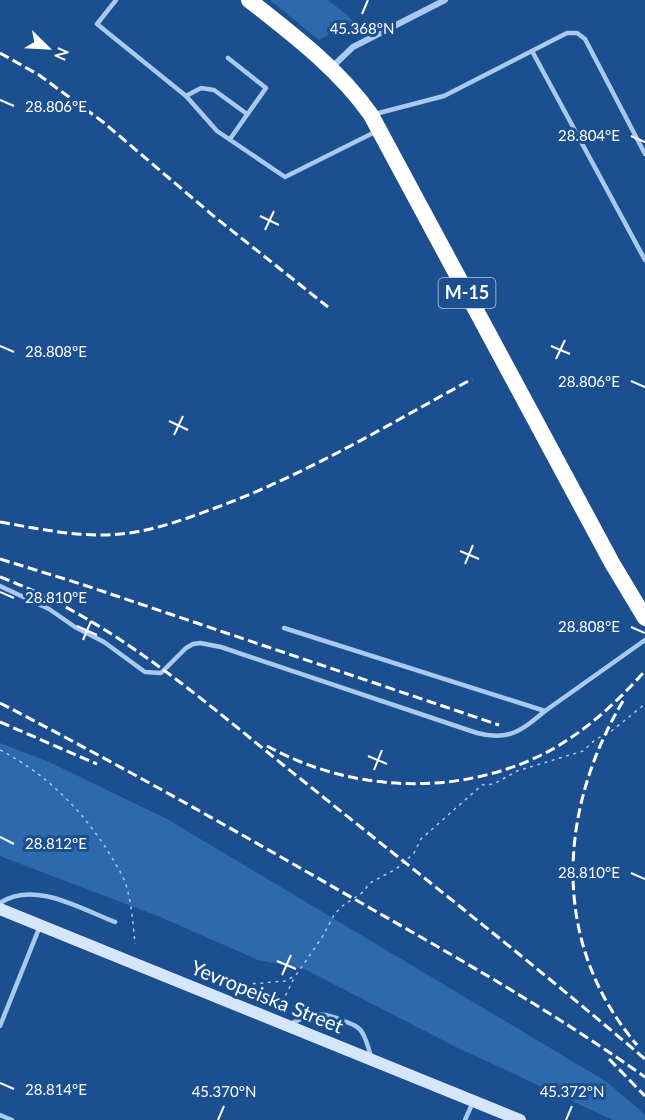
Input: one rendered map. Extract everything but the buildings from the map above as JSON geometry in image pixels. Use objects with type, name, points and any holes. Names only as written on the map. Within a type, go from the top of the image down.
[{"type":"highway","name":"М-15","points":[[249,0],[331,68],[353,91],[371,115],[612,563],[645,618]]},
{"type":"main road","name":"Yevropeiska Street","points":[[0,909],[520,1120]]},
{"type":"street","points":[[331,68],[353,47],[446,0]]},
{"type":"lane","points":[[116,0],[97,24],[186,96],[217,131],[285,177],[380,130]]},
{"type":"lane","points":[[371,115],[444,96],[567,33],[577,33],[582,35],[645,154]]},
{"type":"lane","points":[[532,51],[645,260]]},
{"type":"lane","points":[[228,58],[266,88],[230,139]]},
{"type":"lane","points":[[186,96],[201,88],[214,90],[247,114]]},
{"type":"lane","points":[[0,586],[49,609],[75,627],[104,642],[138,668],[154,674],[165,671],[186,648],[200,643],[232,650],[492,737],[509,736],[526,727],[645,640]]},
{"type":"lane","points":[[284,628],[545,711]]},
{"type":"lane","points":[[0,903],[20,894],[35,893],[49,896],[115,922]]},
{"type":"lane","points":[[0,1026],[40,926]]},
{"type":"lane","points":[[288,1026],[306,1016],[329,1014],[356,1026],[363,1033],[372,1060]]},
{"type":"lane","points":[[465,1120],[473,1102]]},
{"type":"lane","points":[[0,1115],[12,1120]]},
{"type":"path","points":[[277,1013],[296,975],[341,907],[363,892],[370,883],[396,870],[414,852],[421,839],[482,785],[495,784],[517,771],[583,751],[645,704]]},
{"type":"path","points":[[0,750],[47,780],[61,792],[91,826],[115,862],[125,884],[132,913],[135,944]]},
{"type":"path","points":[[218,998],[251,984],[285,981],[296,975]]},
{"type":"shaded area","points":[[270,0],[328,0],[354,21],[319,40]]},
{"type":"shaded area","points":[[0,743],[49,762],[167,819],[607,1082],[645,1115],[645,1120],[613,1120],[456,1047],[304,969],[258,960],[160,917],[0,856]]},
{"type":"railway","points":[[0,53],[39,75],[103,122],[216,218],[328,307]]},
{"type":"railway","points":[[0,522],[68,533],[102,535],[136,532],[176,522],[248,495],[314,465],[472,379]]},
{"type":"railway","points":[[0,559],[81,584],[499,725]]},
{"type":"railway","points":[[0,577],[43,595],[84,617],[161,668],[477,920],[645,1059]]},
{"type":"railway","points":[[267,746],[301,762],[372,781],[409,784],[446,782],[482,776],[517,765],[564,742],[601,714],[645,671]]},
{"type":"railway","points":[[623,701],[601,743],[586,786],[576,831],[573,876],[577,920],[589,964],[609,1005],[637,1045]]},
{"type":"railway","points":[[0,703],[257,843],[458,958],[571,1027],[645,1077]]},
{"type":"railway","points":[[0,722],[97,764]]},
{"type":"railway","points":[[609,1059],[645,1096]]}]
